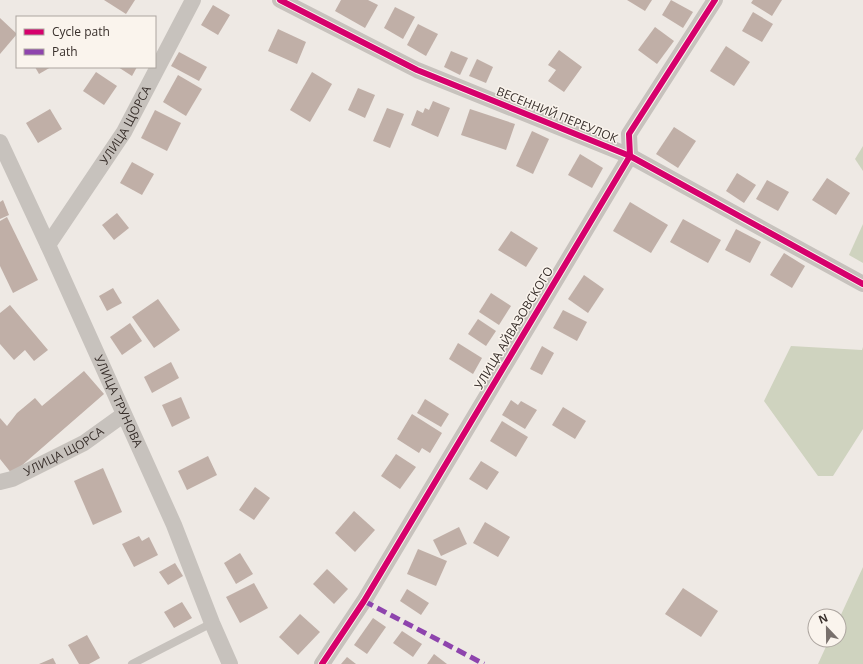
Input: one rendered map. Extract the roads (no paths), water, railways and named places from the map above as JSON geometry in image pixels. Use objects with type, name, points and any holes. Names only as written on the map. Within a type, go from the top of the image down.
[{"type":"street","name":"УЛИЦА ЩОРСА","points":[[48,245],[124,132],[193,0]]},
{"type":"street","name":"ВЕСЕННИЙ ПЕРЕУЛОК","points":[[280,0],[417,70],[630,156],[863,284]]},
{"type":"street","points":[[630,156],[629,134],[715,0]]},
{"type":"street","name":"УЛИЦА ТРУНОВА","points":[[0,142],[174,525],[212,623],[230,664]]},
{"type":"street","name":"УЛИЦА АЙВАЗОВСКОГО","points":[[322,664],[364,601],[630,156]]},
{"type":"street","name":"УЛИЦА ЩОРСА","points":[[0,482],[12,479],[84,443],[123,415]]},
{"type":"lane","points":[[132,664],[212,623]]}]
